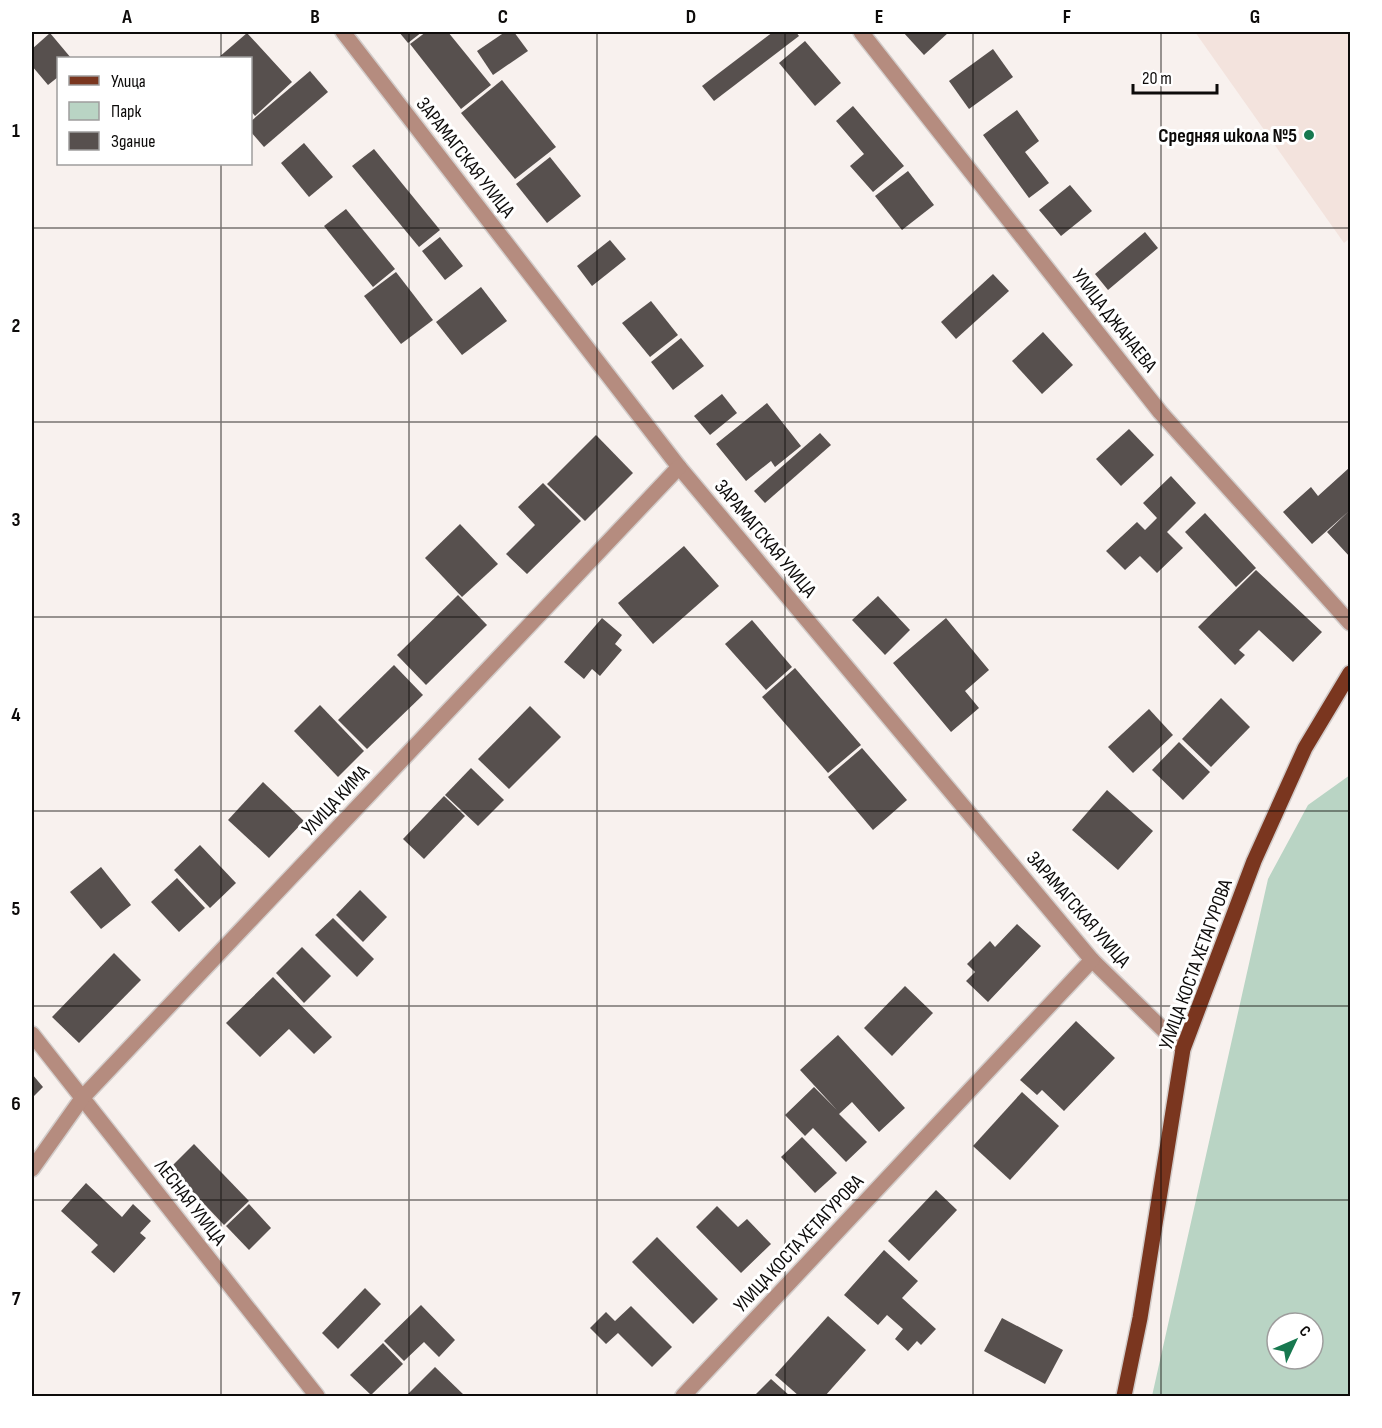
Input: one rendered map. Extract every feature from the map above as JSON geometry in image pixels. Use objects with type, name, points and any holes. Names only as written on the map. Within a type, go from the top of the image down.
[{"type":"main road","name":"УЛИЦА КОСТА ХЕТАГУРОВА","points":[[1124,1396],[1140,1318],[1184,1049],[1254,861],[1305,748],[1350,673]]},
{"type":"street","name":"ЗАРАМАГСКАЯ УЛИЦА","points":[[342,32],[679,467],[1092,960],[1184,1049]]},
{"type":"street","name":"УЛИЦА ДЖАНАЕВА","points":[[861,32],[1160,412],[1350,623]]},
{"type":"street","name":"УЛИЦА КИМА","points":[[32,1169],[83,1097],[679,467]]},
{"type":"street","name":"УЛИЦА КОСТА ХЕТАГУРОВА","points":[[683,1396],[1092,960]]},
{"type":"street","name":"ЛЕСНАЯ УЛИЦА","points":[[32,1035],[317,1396]]},
{"type":"shaded area","name":"Средняя школа №5","points":[[1195,32],[1350,32],[1350,238],[1344,243]]},
{"type":"green space","points":[[1350,775],[1350,1394],[1348,1396],[1152,1396],[1268,879],[1308,805]]},
{"type":"building","points":[[399,32],[422,32],[408,43]]},
{"type":"building","points":[[426,32],[448,32],[491,85],[461,109],[410,44]]},
{"type":"building","points":[[505,32],[514,32],[528,51],[493,75],[477,51]]},
{"type":"building","points":[[773,32],[796,32],[799,36],[714,101],[702,86]]},
{"type":"building","points":[[903,32],[949,32],[924,55]]},
{"type":"building","points":[[50,33],[70,57],[57,57],[57,78],[48,85],[32,66],[32,49]]},
{"type":"building","points":[[247,33],[292,82],[255,116],[252,112],[252,57],[219,57]]},
{"type":"building","points":[[805,41],[841,83],[815,106],[779,63]]},
{"type":"building","points":[[993,49],[1013,77],[969,109],[949,81]]},
{"type":"building","points":[[310,71],[328,92],[264,147],[252,133],[252,120]]},
{"type":"building","points":[[502,80],[556,147],[515,179],[461,113]]},
{"type":"building","points":[[853,106],[904,166],[873,192],[850,166],[864,154],[836,121]]},
{"type":"building","points":[[1017,110],[1039,141],[1025,152],[1049,183],[1029,198],[983,135]]},
{"type":"building","points":[[304,143],[333,177],[309,197],[281,163]]},
{"type":"building","points":[[374,149],[440,230],[419,247],[352,166]]},
{"type":"building","points":[[550,157],[581,196],[547,223],[516,184]]},
{"type":"building","points":[[908,171],[934,205],[902,230],[875,196]]},
{"type":"building","points":[[1070,185],[1092,211],[1061,236],[1039,210]]},
{"type":"building","points":[[346,209],[395,269],[373,287],[324,226]]},
{"type":"building","points":[[1145,232],[1158,248],[1108,290],[1095,274]]},
{"type":"building","points":[[440,237],[463,266],[445,280],[422,251]]},
{"type":"building","points":[[610,240],[626,259],[592,286],[577,266]]},
{"type":"building","points":[[396,272],[433,320],[401,344],[364,296]]},
{"type":"building","points":[[993,274],[1009,291],[956,339],[941,322]]},
{"type":"building","points":[[481,287],[507,321],[462,355],[436,322]]},
{"type":"building","points":[[651,301],[678,335],[650,357],[622,323]]},
{"type":"building","points":[[1043,332],[1073,365],[1042,394],[1012,361]]},
{"type":"building","points":[[681,338],[704,366],[673,390],[651,362]]},
{"type":"building","points":[[722,394],[737,413],[710,435],[694,416]]},
{"type":"building","points":[[767,403],[801,446],[775,467],[771,461],[746,481],[716,444]]},
{"type":"building","points":[[1129,429],[1154,455],[1121,486],[1096,459]]},
{"type":"building","points":[[820,433],[831,445],[765,503],[754,491]]},
{"type":"building","points":[[596,435],[633,473],[585,521],[547,484]]},
{"type":"building","points":[[1349,468],[1350,557],[1327,532],[1349,511],[1312,544],[1283,512],[1311,487],[1318,496]]},
{"type":"building","points":[[1171,476],[1196,503],[1167,532],[1183,548],[1157,573],[1140,556],[1125,570],[1106,551],[1137,522],[1145,530],[1157,518],[1143,503]]},
{"type":"building","points":[[543,483],[581,521],[527,574],[506,554],[535,525],[518,507]]},
{"type":"building","points":[[1205,513],[1256,568],[1236,587],[1185,532]]},
{"type":"building","points":[[460,524],[498,564],[462,597],[425,558]]},
{"type":"building","points":[[684,546],[719,586],[653,644],[618,603]]},
{"type":"building","points":[[1256,570],[1322,632],[1293,662],[1259,630],[1239,650],[1245,655],[1235,665],[1198,627]]},
{"type":"building","points":[[458,595],[487,625],[426,685],[397,655]]},
{"type":"building","points":[[878,596],[910,630],[885,655],[852,620]]},
{"type":"building","points":[[602,618],[622,635],[615,644],[622,650],[600,676],[592,669],[584,679],[564,662]]},
{"type":"building","points":[[946,618],[989,670],[965,691],[979,708],[951,732],[893,663]]},
{"type":"building","points":[[752,620],[792,667],[766,690],[725,644]]},
{"type":"building","points":[[394,665],[423,695],[367,749],[338,720]]},
{"type":"building","points":[[795,668],[861,745],[828,773],[762,697]]},
{"type":"building","points":[[1221,698],[1250,727],[1211,767],[1182,739]]},
{"type":"building","points":[[320,705],[364,751],[338,777],[294,731]]},
{"type":"building","points":[[530,706],[561,737],[509,789],[478,759]]},
{"type":"building","points":[[1149,709],[1173,735],[1133,773],[1108,747]]},
{"type":"building","points":[[1179,742],[1210,772],[1183,800],[1152,770]]},
{"type":"building","points":[[862,748],[907,800],[873,830],[828,777]]},
{"type":"building","points":[[471,768],[504,800],[478,826],[445,795]]},
{"type":"building","points":[[263,782],[304,821],[269,858],[228,820]]},
{"type":"building","points":[[1107,790],[1153,831],[1118,870],[1072,830]]},
{"type":"building","points":[[444,796],[465,816],[424,859],[403,839]]},
{"type":"building","points":[[200,845],[236,883],[210,908],[174,870]]},
{"type":"building","points":[[101,867],[131,905],[101,929],[70,892]]},
{"type":"building","points":[[177,878],[205,908],[179,932],[151,902]]},
{"type":"building","points":[[360,890],[387,917],[363,942],[336,915]]},
{"type":"building","points":[[333,918],[374,959],[357,977],[315,935]]},
{"type":"building","points":[[1017,924],[1041,946],[988,1002],[966,981],[975,972],[967,964],[990,941],[995,947]]},
{"type":"building","points":[[302,947],[331,976],[304,1003],[276,973]]},
{"type":"building","points":[[114,953],[141,980],[79,1043],[52,1017]]},
{"type":"building","points":[[273,977],[332,1037],[314,1054],[289,1029],[260,1057],[226,1023]]},
{"type":"building","points":[[905,986],[933,1013],[892,1056],[864,1028]]},
{"type":"building","points":[[1076,1021],[1115,1058],[1064,1111],[1042,1090],[1037,1095],[1020,1080]]},
{"type":"building","points":[[838,1035],[905,1108],[879,1132],[852,1102],[839,1114],[867,1142],[846,1162],[813,1128],[805,1136],[785,1115],[814,1087],[837,1110],[800,1070]]},
{"type":"building","points":[[32,1074],[43,1087],[32,1098]]},
{"type":"building","points":[[1022,1092],[1059,1126],[1010,1180],[973,1146]]},
{"type":"building","points":[[802,1137],[837,1173],[815,1193],[781,1157]]},
{"type":"building","points":[[194,1144],[249,1201],[224,1225],[170,1168]]},
{"type":"building","points":[[86,1183],[122,1217],[133,1204],[151,1221],[140,1233],[146,1238],[114,1273],[91,1252],[98,1245],[61,1211]]},
{"type":"building","points":[[936,1190],[957,1210],[909,1261],[888,1241]]},
{"type":"building","points":[[249,1204],[271,1228],[249,1250],[226,1226]]},
{"type":"building","points":[[717,1206],[738,1227],[747,1219],[771,1244],[741,1273],[696,1227]]},
{"type":"building","points":[[657,1237],[718,1299],[693,1324],[632,1262]]},
{"type":"building","points":[[884,1250],[918,1281],[902,1298],[936,1329],[921,1345],[917,1341],[908,1351],[895,1339],[903,1329],[887,1315],[878,1325],[844,1295]]},
{"type":"building","points":[[365,1288],[381,1304],[338,1349],[322,1333]]},
{"type":"building","points":[[421,1305],[455,1340],[439,1357],[424,1342],[404,1361],[384,1341]]},
{"type":"building","points":[[631,1306],[672,1347],[652,1367],[618,1333],[606,1344],[590,1328],[606,1312],[615,1321]]},
{"type":"building","points":[[828,1316],[866,1350],[825,1396],[799,1396],[775,1375]]},
{"type":"building","points":[[1002,1318],[1063,1350],[1045,1384],[984,1351]]},
{"type":"building","points":[[383,1343],[403,1364],[371,1395],[350,1375]]},
{"type":"building","points":[[435,1367],[465,1396],[406,1396]]},
{"type":"building","points":[[771,1379],[790,1396],[754,1396]]},
{"type":"place","name":"Средняя школа №5","points":[[1309,135]]}]
